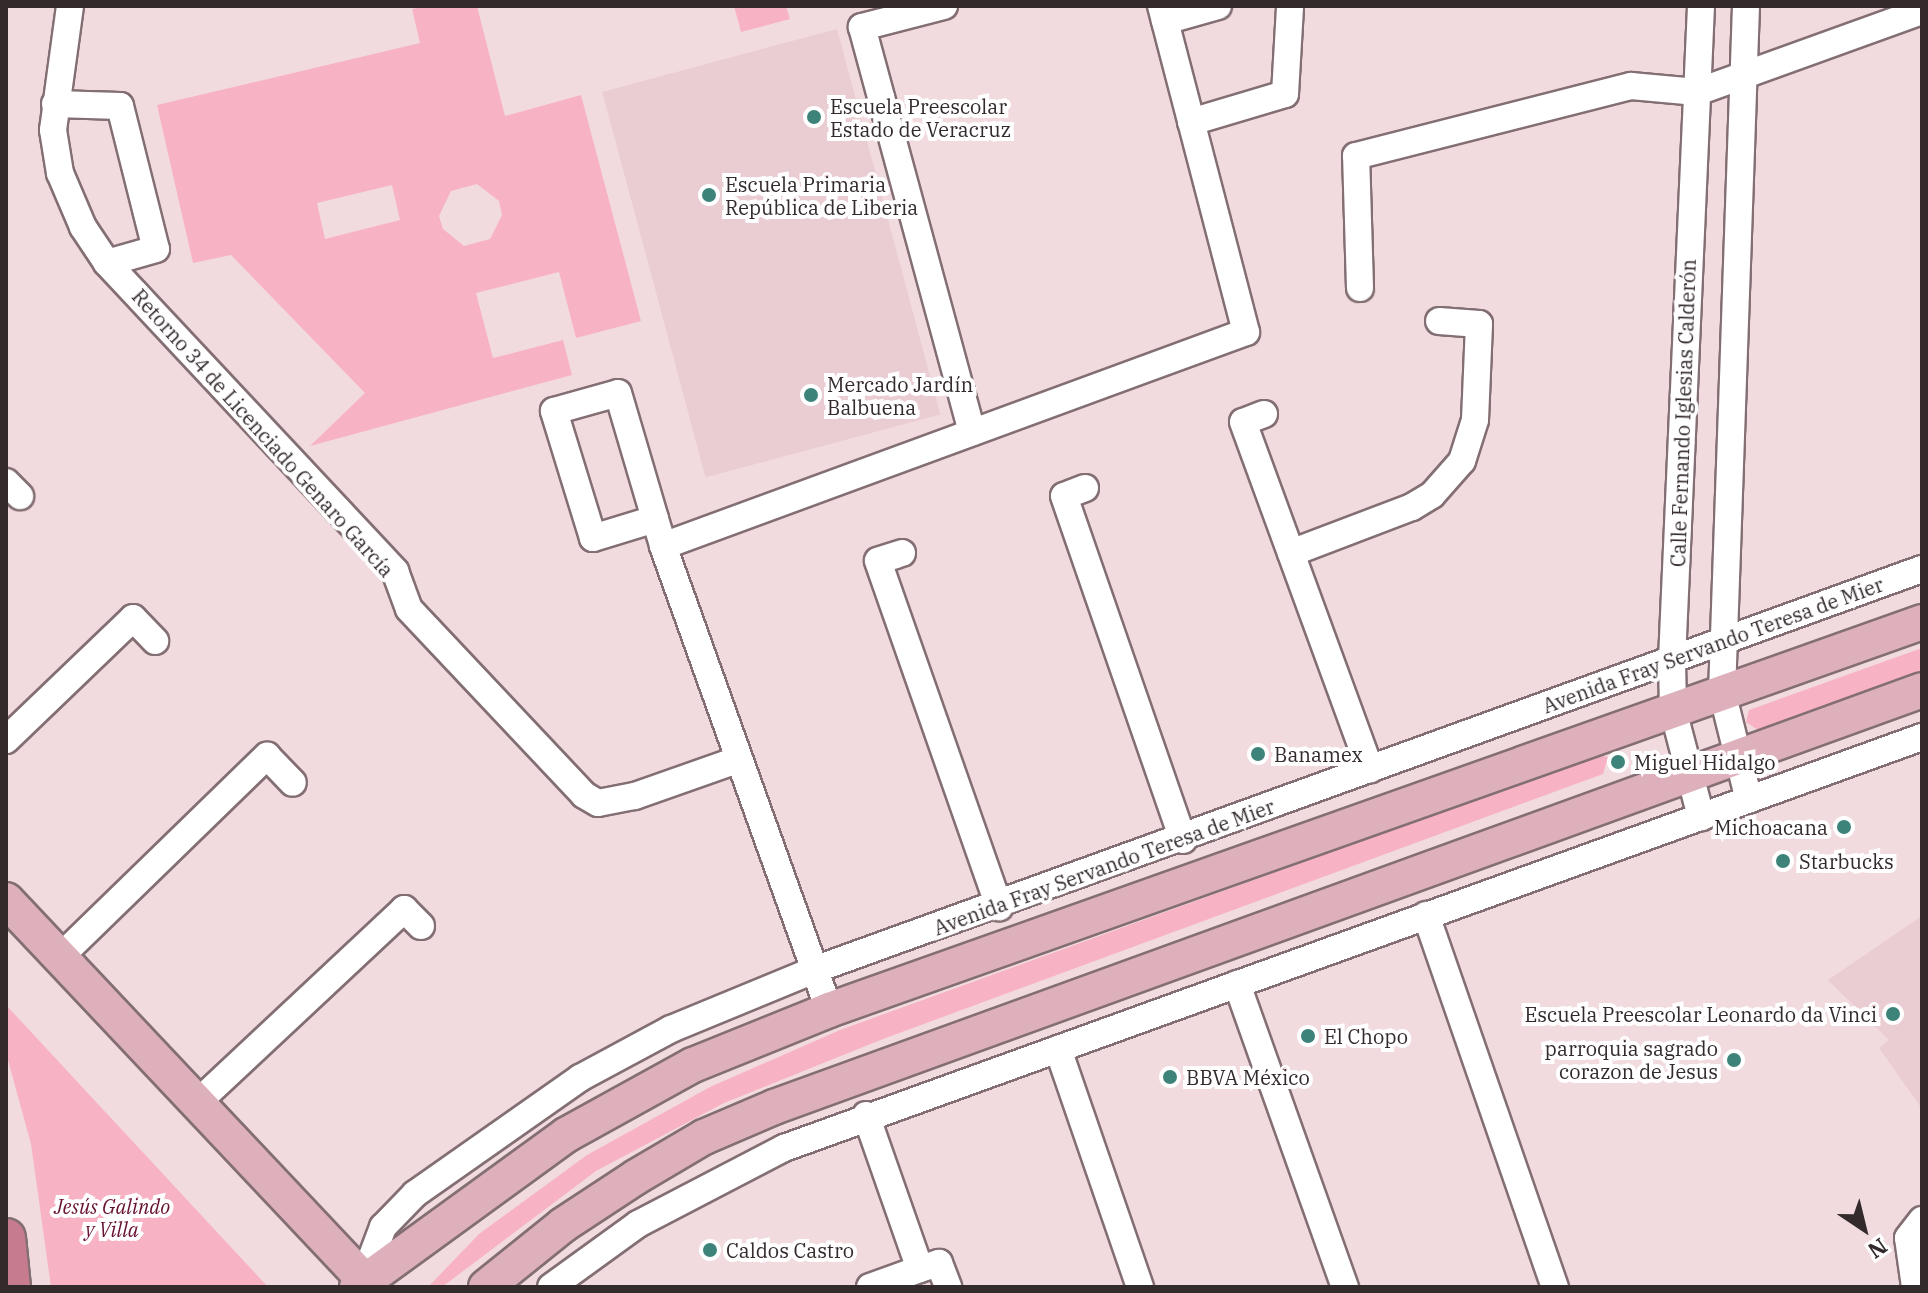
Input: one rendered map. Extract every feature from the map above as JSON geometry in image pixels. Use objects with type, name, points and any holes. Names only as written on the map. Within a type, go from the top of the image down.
[{"type":"highway","points":[[6,1238],[11,1287]]},
{"type":"main road","name":"Avenida Fray Servando Teresa de Mier","points":[[364,1285],[504,1177],[630,1097],[693,1065],[829,1010],[1922,622]]},
{"type":"main road","points":[[486,1287],[563,1225],[636,1177],[704,1137],[774,1107],[1922,690]]},
{"type":"main road","points":[[6,900],[364,1285]]},
{"type":"street","name":"Retorno 34 de Licenciado Genaro García","points":[[70,6],[55,104],[60,173],[83,227],[107,263],[395,571],[409,609],[578,790],[598,803],[635,796],[737,760]]},
{"type":"street","points":[[944,6],[862,27],[972,432]]},
{"type":"street","points":[[663,546],[1246,332],[1163,13],[1218,6]]},
{"type":"street","points":[[1191,122],[1285,94],[1290,6]]},
{"type":"street","name":"Calle Fernando Iglesias Calderón","points":[[1701,6],[1672,661],[1673,710],[1701,817]]},
{"type":"street","points":[[1746,6],[1722,692],[1749,800]]},
{"type":"street","points":[[1360,288],[1356,156],[1631,86],[1697,92],[1922,11]]},
{"type":"street","points":[[55,104],[120,106],[156,249],[107,263]]},
{"type":"street","points":[[1291,553],[1412,507],[1432,495],[1462,461],[1475,420],[1479,324],[1439,321]]},
{"type":"street","points":[[655,519],[593,538],[554,411],[618,393],[663,546],[737,760],[829,1010]]},
{"type":"street","points":[[1264,414],[1243,422],[1370,769]]},
{"type":"street","points":[[1085,488],[1064,496],[1183,840]]},
{"type":"street","points":[[902,553],[878,561],[999,907]]},
{"type":"street","name":"Avenida Fray Servando Teresa de Mier","points":[[364,1285],[383,1227],[415,1194],[514,1121],[649,1040],[814,970],[999,907],[1922,569]]},
{"type":"street","points":[[6,740],[133,618],[155,641]]},
{"type":"street","points":[[551,1287],[629,1230],[690,1194],[866,1115],[1058,1049],[1922,737]]},
{"type":"street","points":[[60,957],[267,756],[293,783]]},
{"type":"street","points":[[197,1103],[404,909],[421,926]]},
{"type":"street","points":[[1426,915],[1555,1287]]},
{"type":"street","points":[[1237,984],[1345,1287]]},
{"type":"street","points":[[1058,1049],[1140,1287]]},
{"type":"street","points":[[866,1115],[920,1269]]},
{"type":"street","points":[[1915,1287],[1917,1231]]},
{"type":"street","points":[[870,1287],[939,1263],[948,1287]]},
{"type":"shaded area","points":[[837,29],[940,414],[706,477],[602,92]]},
{"type":"shaded area","name":"Escuela Preescolar Leonardo da Vinci","points":[[1922,916],[1920,1106],[1879,1048],[1889,1040],[1828,980]]},
{"type":"green space","points":[[477,6],[505,116],[581,95],[641,321],[576,338],[559,272],[476,293],[493,358],[563,340],[572,375],[310,446],[365,393],[231,255],[193,263],[157,105],[420,43],[412,9]],"holes":[[[477,184],[499,201],[502,215],[490,239],[464,246],[443,229],[439,216],[451,191]],[[392,185],[400,220],[325,239],[317,203]]]},
{"type":"green space","points":[[734,6],[786,6],[790,19],[741,32]]},
{"type":"green space","points":[[1922,648],[1922,676],[1765,735],[1746,722],[1749,710]]},
{"type":"green space","points":[[1598,755],[1608,757],[1603,774],[883,1039],[724,1103],[596,1171],[442,1287],[429,1286],[479,1234],[587,1155],[710,1087],[840,1030]]},
{"type":"green space","name":"Jesús Galindo y Villa","points":[[6,1005],[268,1287],[51,1287],[31,1144],[6,1053]]},
{"type":"place","name":"Escuela Preescolar Estado de Veracruz","points":[[814,117]]},
{"type":"place","name":"Escuela Primaria República de Liberia","points":[[709,195]]},
{"type":"place","name":"Mercado Jardín Balbuena","points":[[811,395]]},
{"type":"place","name":"Banamex","points":[[1258,754]]},
{"type":"place","name":"Miguel Hidalgo","points":[[1618,762]]},
{"type":"place","name":"Michoacana","points":[[1844,827]]},
{"type":"place","name":"Starbucks","points":[[1783,861]]},
{"type":"place","name":"Escuela Preescolar Leonardo da Vinci","points":[[1893,1014]]},
{"type":"place","name":"El Chopo","points":[[1308,1036]]},
{"type":"place","name":"parroquia sagrado corazon de Jesus","points":[[1734,1060]]},
{"type":"place","name":"BBVA México","points":[[1170,1077]]},
{"type":"place","name":"Caldos Castro","points":[[710,1250]]}]
